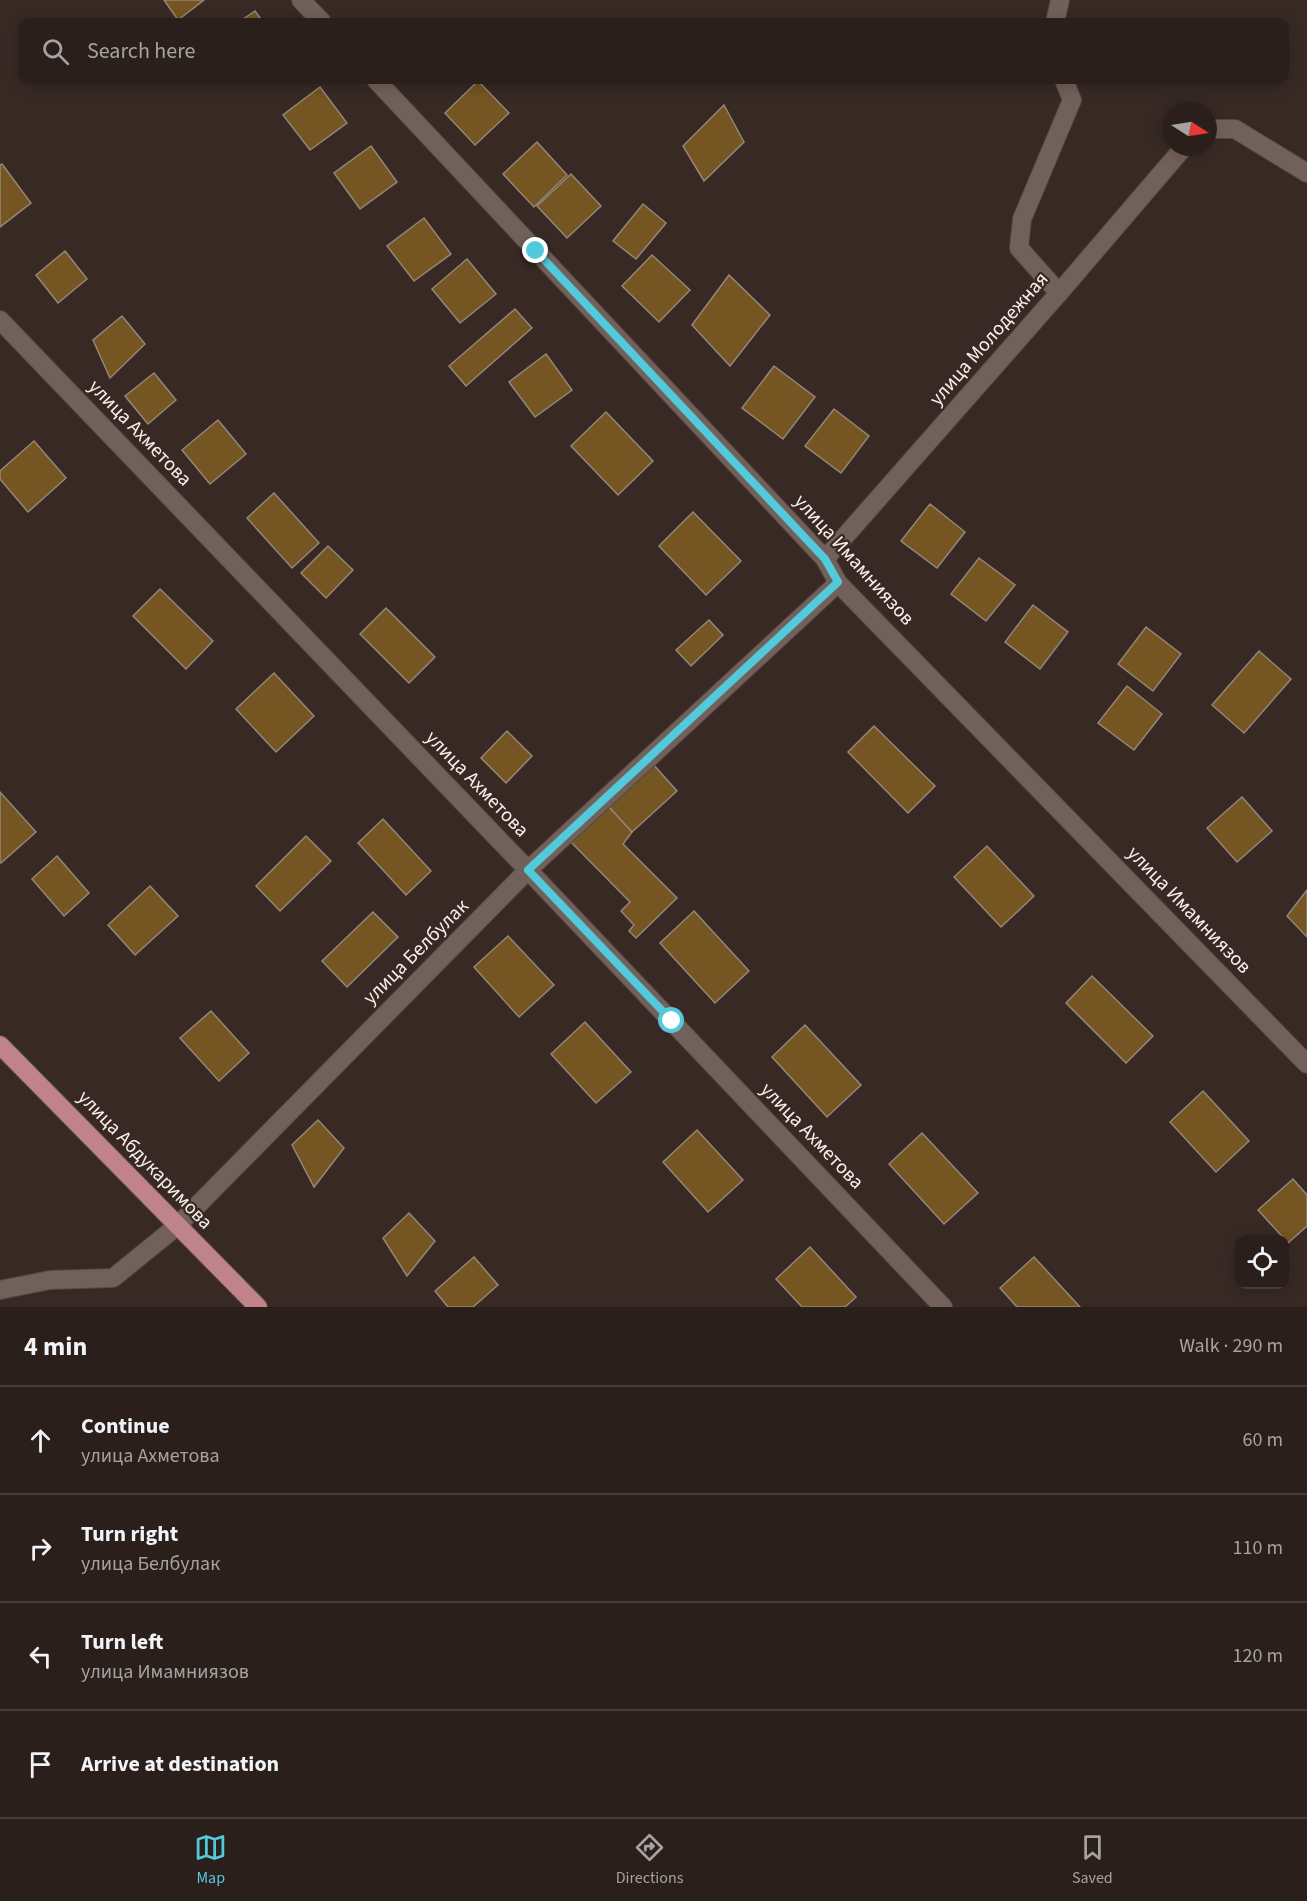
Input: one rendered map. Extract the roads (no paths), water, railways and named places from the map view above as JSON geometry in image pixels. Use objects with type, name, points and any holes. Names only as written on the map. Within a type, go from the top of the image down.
[{"type":"main road","name":"улица Абдукаримова","points":[[0,1045],[258,1307]]},
{"type":"street","points":[[301,0],[318,18]]},
{"type":"street","points":[[1056,18],[1060,0]]},
{"type":"street","name":"улица Имамниязов","points":[[380,84],[825,559],[838,582],[1307,1064]]},
{"type":"street","points":[[1059,293],[1019,248],[1022,219],[1072,100],[1066,84]]},
{"type":"street","points":[[1217,129],[1235,129],[1307,174]]},
{"type":"street","name":"улица Молодежная","points":[[825,559],[1176,156]]},
{"type":"street","name":"улица Ахметова","points":[[0,320],[944,1307]]},
{"type":"street","name":"улица Белбулак","points":[[0,1290],[50,1280],[113,1278],[177,1226],[528,870],[838,582]]}]
